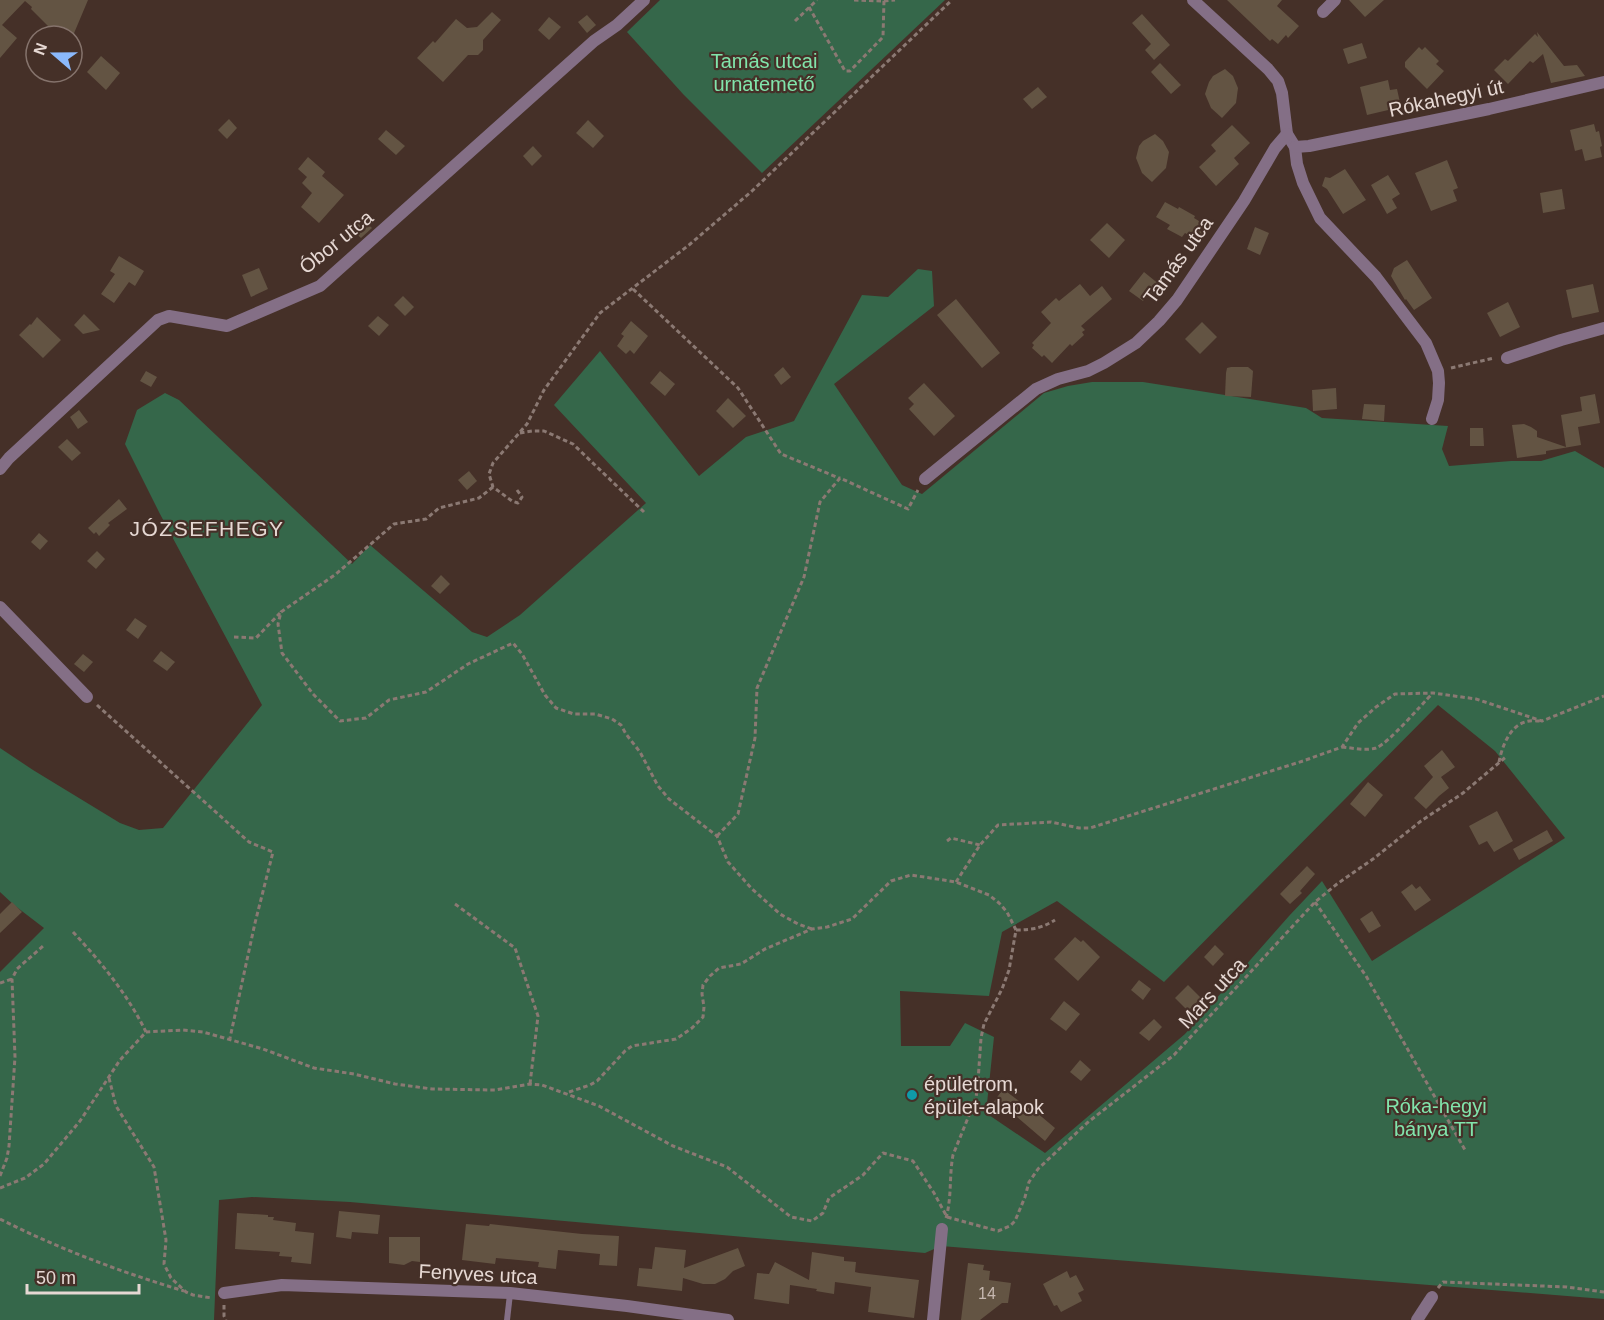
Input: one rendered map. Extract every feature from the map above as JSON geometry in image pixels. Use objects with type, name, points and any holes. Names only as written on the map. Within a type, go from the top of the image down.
[{"type":"street","name":"Óbor utca","points":[[0,469],[9,458],[158,320],[169,316],[227,326],[320,286],[594,41],[617,26],[644,0]]},
{"type":"street","points":[[1193,0],[1278,81],[1284,105],[1287,134],[1295,147],[1303,183],[1320,218],[1376,277],[1426,343],[1438,371],[1439,383],[1438,400],[1432,419]]},
{"type":"street","points":[[1323,12],[1335,0]]},
{"type":"street","name":"Rókahegyi út","points":[[1295,147],[1489,110],[1604,82]]},
{"type":"street","name":"Tamás utca","points":[[925,479],[1036,389],[1058,379],[1088,371],[1136,343],[1178,300],[1244,201],[1275,148],[1287,134]]},
{"type":"street","points":[[1507,358],[1604,328]]},
{"type":"street","points":[[0,607],[87,697]]},
{"type":"street","points":[[933,1320],[944,1223]]},
{"type":"street","name":"Fenyves utca","points":[[224,1293],[282,1285],[510,1293],[728,1320]]},
{"type":"street","points":[[1417,1320],[1432,1297]]},
{"type":"lane","points":[[507,1320],[510,1293]]},
{"type":"path","points":[[795,21],[817,0]]},
{"type":"path","points":[[854,0],[895,0]]},
{"type":"path","points":[[517,490],[522,497],[518,502],[512,501],[493,488],[489,474],[493,463],[527,424],[544,390],[600,313],[689,245],[752,191],[952,0]]},
{"type":"path","points":[[809,7],[845,70],[850,71],[883,37],[884,1]]},
{"type":"path","points":[[633,289],[692,342],[738,388],[781,454],[908,509],[925,479]]},
{"type":"path","points":[[1455,367],[1502,356],[1507,358]]},
{"type":"path","points":[[519,433],[544,431],[573,444],[644,512]]},
{"type":"path","points":[[717,836],[738,814],[754,738],[757,688],[804,577],[820,502],[840,478]]},
{"type":"path","points":[[234,638],[256,638],[281,612],[336,574],[394,524],[426,519],[439,508],[479,498],[493,488]]},
{"type":"path","points":[[281,612],[278,624],[282,652],[313,694],[340,722],[366,718],[388,700],[426,692],[468,664],[513,643],[522,654],[545,695],[556,708],[574,714],[595,714],[612,719],[621,725],[640,752],[658,786],[669,799],[717,836],[728,862],[752,889],[780,914],[812,929]]},
{"type":"path","points":[[956,882],[980,844],[998,825],[1051,822],[1078,828],[1090,828],[1342,747],[1368,749],[1378,747],[1388,740],[1433,693]]},
{"type":"path","points":[[1342,747],[1358,723],[1395,694],[1433,693],[1476,699],[1542,721]]},
{"type":"path","points":[[1498,764],[1511,732],[1525,722],[1542,721],[1604,696]]},
{"type":"path","points":[[87,697],[249,842],[273,852],[230,1038]]},
{"type":"path","name":"Mars utca","points":[[944,1223],[998,1231],[1010,1226],[1015,1221],[1029,1182],[1038,1169],[1087,1123],[1174,1055],[1315,902],[1421,821],[1463,793],[1508,756]]},
{"type":"path","points":[[947,840],[956,838],[980,844]]},
{"type":"path","points":[[567,1093],[597,1081],[632,1046],[676,1039],[692,1028],[703,1017],[703,985],[719,968],[741,964],[765,949],[812,929],[852,919],[883,887],[899,878],[911,875],[956,882],[989,895],[1007,912],[1016,930],[1009,970],[984,1024],[976,1098],[953,1155],[951,1202],[944,1223]]},
{"type":"path","points":[[1315,902],[1366,976],[1465,1150]]},
{"type":"path","points":[[454,904],[515,948],[538,1016],[530,1084]]},
{"type":"path","points":[[1016,930],[1035,930],[1055,920]]},
{"type":"path","points":[[73,932],[94,955],[137,1014],[146,1032]]},
{"type":"path","points":[[0,1176],[9,1146],[15,1057],[12,979],[17,969],[43,946]]},
{"type":"path","points":[[0,983],[12,979]]},
{"type":"path","points":[[0,1188],[25,1178],[44,1164],[80,1121],[120,1060],[146,1032],[183,1030],[230,1038],[314,1068],[354,1074],[395,1084],[432,1089],[465,1090],[495,1090],[530,1084],[542,1085],[599,1106],[673,1146],[727,1167],[791,1217],[812,1221],[823,1213],[829,1198],[863,1175],[883,1154],[913,1161],[934,1193],[944,1223]]},
{"type":"path","points":[[109,1078],[116,1106],[154,1167],[166,1240],[164,1264],[171,1278],[186,1292]]},
{"type":"path","points":[[0,1219],[71,1252],[136,1276],[194,1295],[214,1298],[224,1293]]},
{"type":"path","points":[[1432,1297],[1443,1282],[1567,1287],[1604,1292]]},
{"type":"green space","name":"Tamás utcai urnatemető","points":[[660,0],[945,0],[762,173],[683,94],[627,32]]},
{"type":"green space","name":"Róka-hegyi bánya TT","points":[[918,269],[932,271],[934,306],[834,384],[902,485],[922,494],[1044,393],[1092,382],[1143,382],[1306,408],[1322,418],[1448,426],[1442,449],[1449,466],[1541,461],[1575,451],[1604,468],[1604,1299],[941,1246],[925,1253],[350,1202],[252,1197],[219,1200],[214,1320],[0,1320],[0,972],[44,928],[0,892],[0,748],[120,823],[139,830],[163,828],[262,705],[125,444],[137,410],[165,393],[179,400],[352,564],[370,545],[472,632],[487,637],[520,615],[646,503],[554,405],[600,351],[699,476],[746,437],[794,421],[862,295],[888,297]],"holes":[[[1438,705],[1495,751],[1565,838],[1372,961],[1322,881],[1185,1034],[1045,1153],[986,1113],[994,1037],[965,1023],[950,1046],[901,1046],[900,991],[989,996],[1002,932],[1057,901],[1164,982]]]},
{"type":"building","points":[[0,0],[88,0],[78,24],[46,24],[25,1],[2,25],[17,38],[0,58]]},
{"type":"building","points":[[1227,0],[1282,0],[1277,6],[1299,26],[1288,38],[1286,35],[1278,44],[1272,39],[1270,41]]},
{"type":"building","points":[[1349,0],[1384,0],[1365,17]]},
{"type":"building","points":[[492,12],[501,20],[483,40],[483,50],[478,55],[468,55],[443,82],[417,58],[433,41],[435,43],[456,19],[467,28],[477,27]]},
{"type":"building","points":[[1142,14],[1170,45],[1154,60],[1145,50],[1151,44],[1132,23]]},
{"type":"building","points":[[587,15],[596,25],[587,33],[578,22]]},
{"type":"building","points":[[549,17],[561,27],[549,40],[538,30]]},
{"type":"building","points":[[1537,32],[1564,66],[1577,65],[1585,76],[1551,83],[1543,54],[1533,63],[1530,61],[1508,84],[1494,70],[1505,59],[1508,61],[1535,34],[1538,37]]},
{"type":"building","points":[[1362,43],[1367,58],[1348,64],[1343,49]]},
{"type":"building","points":[[1419,47],[1422,50],[1425,47],[1439,61],[1436,64],[1444,71],[1427,89],[1405,67],[1405,62]]},
{"type":"building","points":[[101,56],[120,73],[106,90],[87,72]]},
{"type":"building","points":[[1160,63],[1181,85],[1171,94],[1151,72]]},
{"type":"building","points":[[1225,69],[1233,76],[1238,88],[1236,103],[1222,118],[1211,108],[1205,94],[1213,76]]},
{"type":"building","points":[[1388,80],[1390,90],[1397,89],[1401,107],[1367,115],[1360,87]]},
{"type":"building","points":[[1038,87],[1047,97],[1032,109],[1023,99]]},
{"type":"building","points":[[229,119],[237,128],[227,139],[218,130]]},
{"type":"building","points":[[588,120],[604,136],[593,148],[576,133]]},
{"type":"building","points":[[1594,124],[1596,132],[1599,131],[1602,157],[1585,161],[1582,149],[1575,151],[1570,130]]},
{"type":"building","points":[[1232,125],[1250,143],[1234,158],[1239,164],[1216,186],[1199,167],[1216,151],[1211,145]]},
{"type":"building","points":[[386,130],[405,146],[396,155],[378,139]]},
{"type":"building","points":[[1155,134],[1163,141],[1169,152],[1166,168],[1152,182],[1142,173],[1136,158],[1139,146]]},
{"type":"building","points":[[533,146],[542,156],[532,166],[523,156]]},
{"type":"building","points":[[308,157],[325,172],[322,176],[344,195],[319,223],[301,207],[312,193],[302,183],[307,177],[298,169]]},
{"type":"building","points":[[1447,160],[1458,188],[1453,190],[1457,201],[1431,211],[1415,173]]},
{"type":"building","points":[[1345,169],[1366,200],[1343,214],[1327,189],[1322,186],[1325,177],[1330,178]]},
{"type":"building","points":[[1388,175],[1400,194],[1392,199],[1397,208],[1387,214],[1371,185]]},
{"type":"building","points":[[1562,189],[1565,209],[1543,213],[1540,193]]},
{"type":"building","points":[[1165,202],[1195,216],[1194,218],[1207,226],[1198,241],[1185,233],[1182,237],[1167,229],[1170,225],[1156,217]]},
{"type":"building","points":[[361,218],[372,228],[361,238],[351,229]]},
{"type":"building","points":[[1107,223],[1125,240],[1109,258],[1090,240]]},
{"type":"building","points":[[1255,227],[1269,233],[1260,255],[1247,249]]},
{"type":"building","points":[[119,256],[144,271],[135,286],[129,282],[114,303],[101,294],[115,274],[110,271]]},
{"type":"building","points":[[1407,260],[1432,298],[1414,310],[1405,300],[1391,276],[1394,268]]},
{"type":"building","points":[[259,268],[268,289],[251,297],[242,275]]},
{"type":"building","points":[[1144,272],[1160,285],[1150,298],[1147,296],[1143,301],[1129,291]]},
{"type":"building","points":[[1080,284],[1090,296],[1102,286],[1112,299],[1081,326],[1085,330],[1082,332],[1084,335],[1072,346],[1070,344],[1052,363],[1032,348],[1034,345],[1032,343],[1051,323],[1041,312],[1056,298],[1059,301]]},
{"type":"building","points":[[1593,284],[1599,312],[1572,318],[1566,290]]},
{"type":"building","points":[[403,296],[414,307],[405,316],[394,305]]},
{"type":"building","points":[[956,299],[1000,353],[982,368],[937,315]]},
{"type":"building","points":[[1508,302],[1520,327],[1500,337],[1487,313]]},
{"type":"building","points":[[84,314],[100,330],[83,334],[74,325]]},
{"type":"building","points":[[378,316],[389,325],[379,336],[368,326]]},
{"type":"building","points":[[37,317],[61,340],[43,358],[19,335]]},
{"type":"building","points":[[631,321],[648,336],[634,354],[630,350],[626,354],[617,346],[624,336],[621,334]]},
{"type":"building","points":[[1202,322],[1217,337],[1200,354],[1185,339]]},
{"type":"building","points":[[783,367],[791,377],[781,385],[774,375]]},
{"type":"building","points":[[1248,367],[1253,371],[1251,397],[1225,396],[1227,368]]},
{"type":"building","points":[[146,371],[157,377],[151,387],[140,381]]},
{"type":"building","points":[[660,371],[675,384],[665,396],[650,383]]},
{"type":"building","points":[[924,383],[955,416],[934,436],[909,409],[914,404],[908,398]]},
{"type":"building","points":[[1336,388],[1337,409],[1313,411],[1312,390]]},
{"type":"building","points":[[1595,394],[1600,423],[1578,427],[1581,445],[1546,451],[1546,454],[1517,458],[1512,425],[1524,424],[1537,431],[1537,437],[1566,447],[1561,415],[1582,411],[1580,397]]},
{"type":"building","points":[[728,398],[746,416],[733,428],[716,411]]},
{"type":"building","points":[[1364,404],[1385,405],[1384,421],[1362,419]]},
{"type":"building","points":[[79,410],[88,422],[78,429],[70,417]]},
{"type":"building","points":[[1470,428],[1483,428],[1484,446],[1470,446]]},
{"type":"building","points":[[67,439],[81,453],[72,461],[58,447]]},
{"type":"building","points":[[469,471],[477,481],[467,490],[458,480]]},
{"type":"building","points":[[119,499],[127,509],[108,523],[110,525],[99,536],[96,532],[94,534],[88,528]]},
{"type":"building","points":[[39,533],[48,541],[40,550],[31,542]]},
{"type":"building","points":[[97,551],[105,559],[96,569],[87,561]]},
{"type":"building","points":[[441,575],[450,584],[440,594],[431,586]]},
{"type":"building","points":[[135,618],[147,626],[138,639],[126,630]]},
{"type":"building","points":[[161,651],[175,662],[167,671],[153,661]]},
{"type":"building","points":[[83,654],[93,662],[84,672],[74,664]]},
{"type":"building","points":[[1442,750],[1455,767],[1441,777],[1449,788],[1426,809],[1414,798],[1433,777],[1424,766]]},
{"type":"building","points":[[1368,782],[1383,795],[1365,817],[1350,804]]},
{"type":"building","points":[[1497,811],[1513,841],[1494,852],[1487,841],[1479,845],[1469,826]]},
{"type":"building","points":[[1547,830],[1553,841],[1519,860],[1513,849]]},
{"type":"building","points":[[1307,866],[1315,874],[1300,891],[1302,893],[1290,904],[1280,894]]},
{"type":"building","points":[[1412,884],[1416,889],[1420,886],[1431,900],[1415,911],[1401,892]]},
{"type":"building","points":[[12,902],[22,912],[0,933],[0,914]]},
{"type":"building","points":[[1372,911],[1381,926],[1369,933],[1360,919]]},
{"type":"building","points":[[1075,937],[1081,942],[1083,940],[1100,957],[1078,981],[1054,959]]},
{"type":"building","points":[[1215,945],[1224,954],[1213,966],[1204,957]]},
{"type":"building","points":[[1139,980],[1151,989],[1143,1000],[1131,990]]},
{"type":"building","points":[[1188,985],[1201,998],[1188,1011],[1175,998]]},
{"type":"building","points":[[1064,1001],[1080,1014],[1066,1031],[1050,1019]]},
{"type":"building","points":[[1154,1019],[1162,1027],[1149,1041],[1139,1033]]},
{"type":"building","points":[[1080,1060],[1091,1070],[1081,1081],[1070,1072]]},
{"type":"building","points":[[1003,1089],[1055,1128],[1045,1141],[1017,1117],[1015,1119],[993,1103]]},
{"type":"building","points":[[339,1211],[380,1215],[378,1234],[352,1232],[351,1239],[336,1237]]},
{"type":"building","points":[[237,1213],[268,1215],[268,1217],[274,1217],[273,1220],[296,1223],[295,1231],[314,1233],[311,1264],[291,1262],[292,1257],[279,1256],[280,1252],[235,1249]]},
{"type":"building","points":[[466,1224],[489,1226],[490,1224],[619,1236],[617,1266],[599,1265],[600,1254],[558,1250],[556,1269],[538,1267],[539,1262],[496,1258],[495,1264],[462,1260]]},
{"type":"building","points":[[389,1237],[420,1237],[420,1262],[412,1261],[404,1265],[389,1263]]},
{"type":"building","points":[[655,1247],[686,1250],[684,1268],[738,1248],[745,1266],[733,1271],[725,1279],[715,1284],[703,1284],[683,1278],[682,1291],[637,1286],[639,1268],[652,1269]]},
{"type":"building","points":[[812,1252],[844,1257],[844,1261],[856,1262],[855,1272],[919,1280],[914,1318],[868,1312],[871,1287],[835,1282],[834,1294],[790,1285],[789,1304],[754,1299],[757,1273],[769,1274],[775,1262],[809,1280]]},
{"type":"building","points":[[968,1263],[984,1265],[983,1270],[990,1271],[989,1280],[1011,1283],[1008,1303],[1002,1303],[980,1320],[961,1320]]},
{"type":"building","points":[[1067,1271],[1070,1278],[1076,1275],[1084,1290],[1078,1293],[1082,1301],[1061,1312],[1057,1305],[1054,1306],[1043,1284]]},
{"type":"place","name":"épületrom, épület-alapok","points":[[912,1095]]},
{"type":"district","name":"JÓZSEFHEGY","points":[[207,528]]}]
